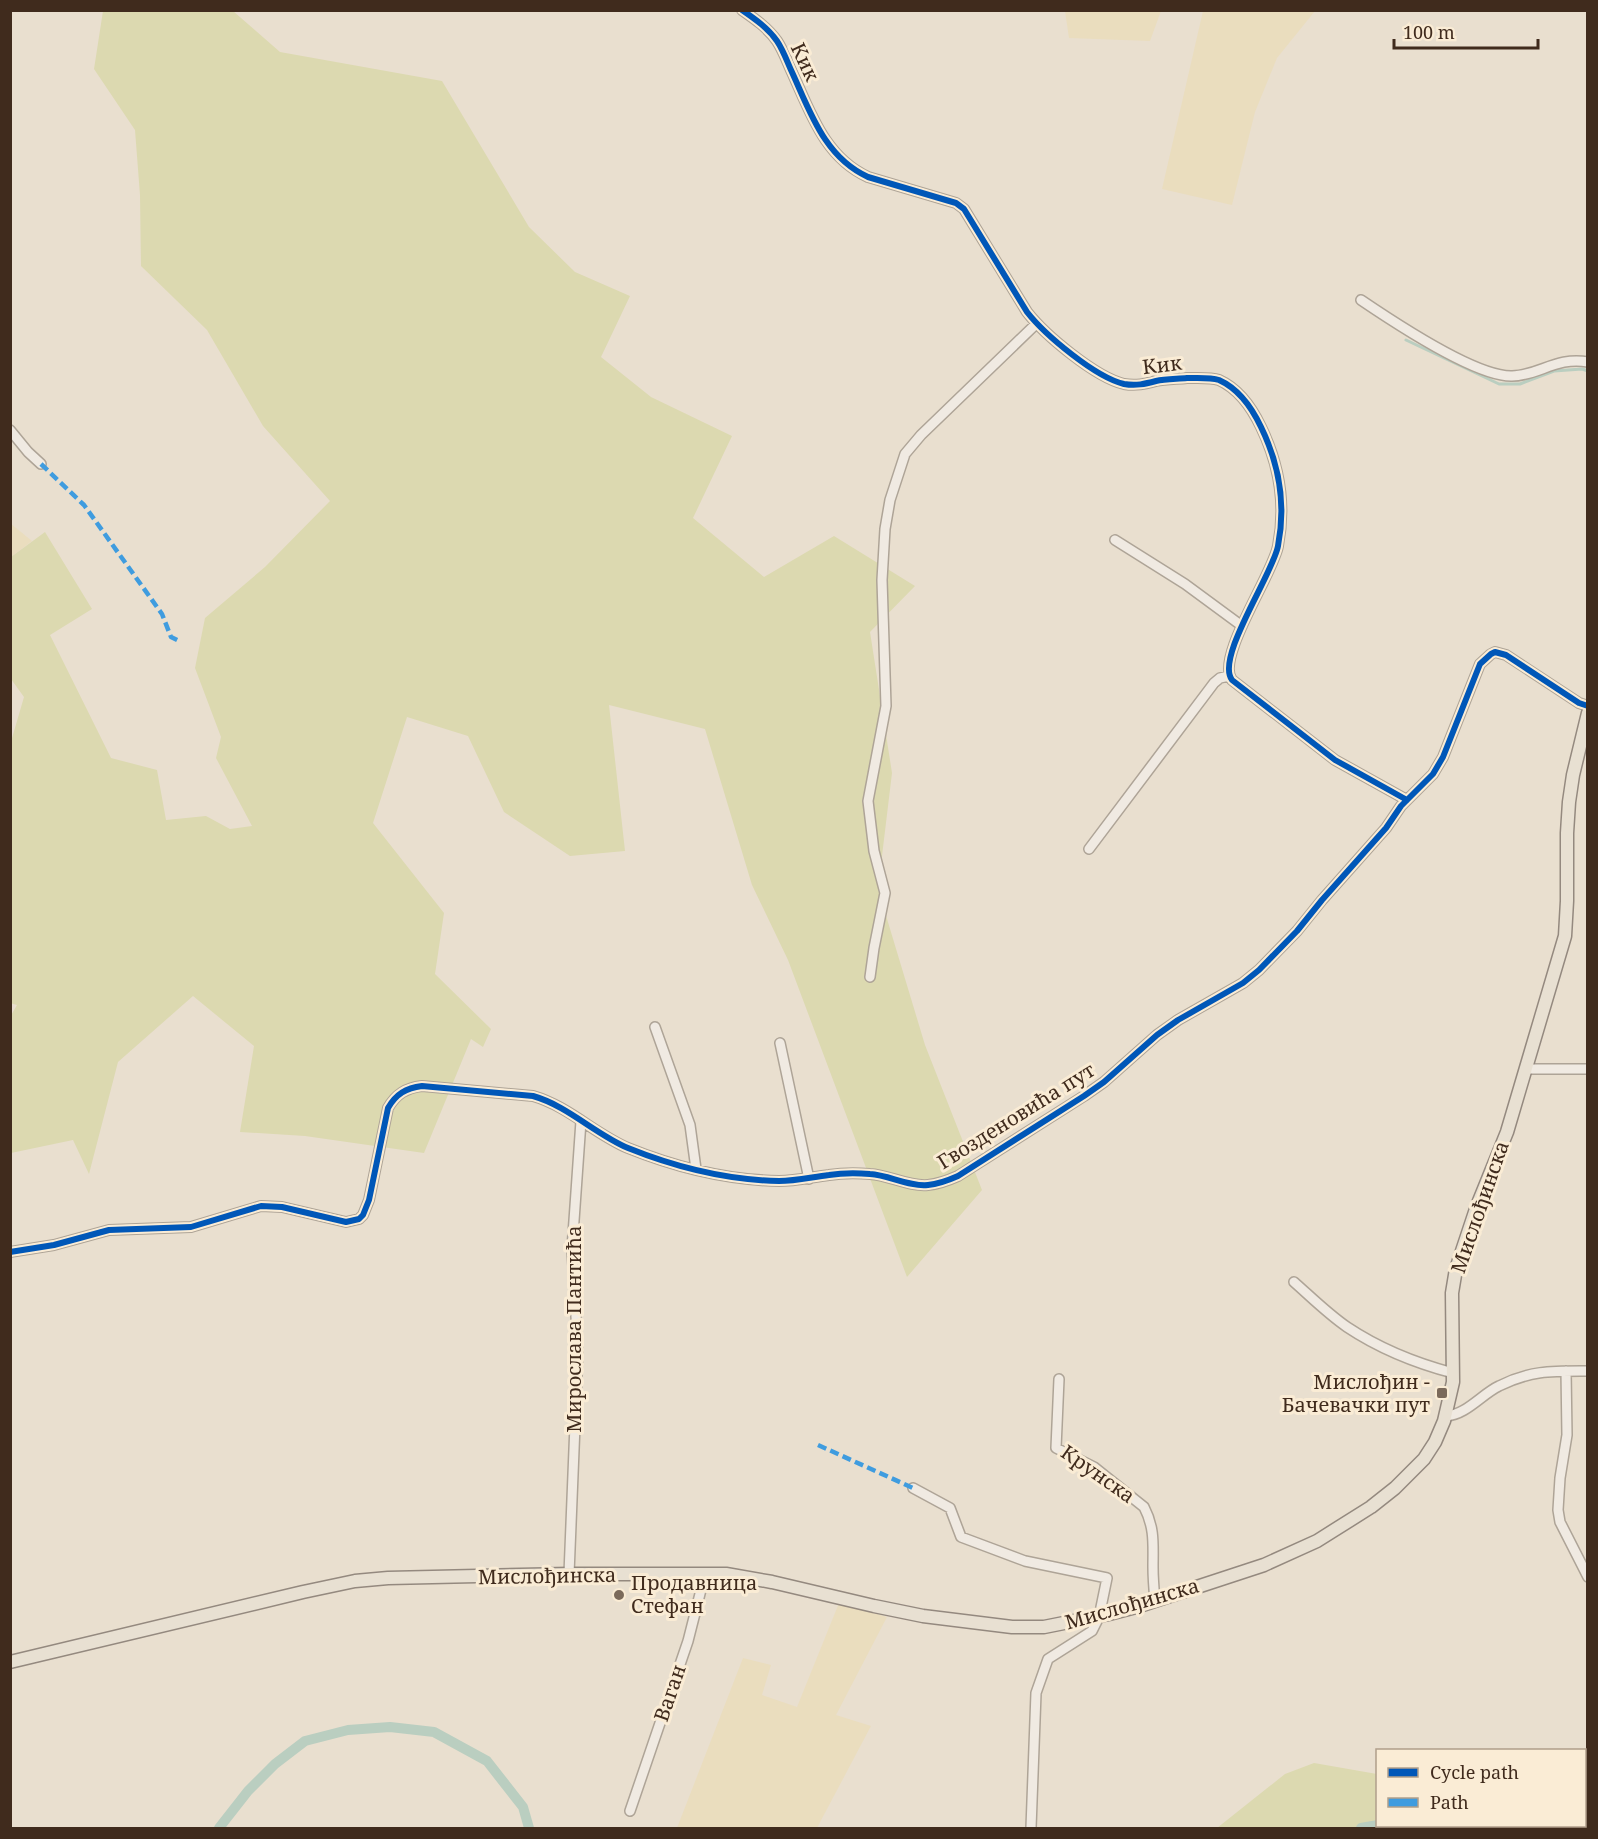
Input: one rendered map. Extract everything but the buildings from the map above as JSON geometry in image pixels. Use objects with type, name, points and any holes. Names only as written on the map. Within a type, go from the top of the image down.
[{"type":"main road","name":"Мислођинска","points":[[10,1662],[303,1592],[355,1581],[388,1578],[569,1574],[742,1576],[902,1612],[1012,1627],[1044,1627],[1099,1617],[1155,1601],[1245,1571],[1317,1541],[1371,1508],[1395,1488],[1424,1459],[1446,1416],[1453,1373],[1452,1293],[1456,1269],[1477,1206],[1507,1132],[1565,936],[1569,802],[1587,713]]},
{"type":"street","name":"Кик","points":[[742,10],[777,41],[819,131],[834,152],[855,171],[868,177],[956,203],[964,209],[1036,324],[1092,368],[1125,384],[1137,385],[1180,379],[1217,380],[1242,397],[1260,425],[1272,455],[1280,485],[1282,509],[1278,549],[1230,658],[1229,676]]},
{"type":"street","points":[[1360,300],[1440,349],[1483,370],[1502,375],[1519,376],[1562,362],[1573,360],[1587,362]]},
{"type":"street","points":[[870,977],[885,893],[873,851],[868,801],[886,706],[882,580],[885,529],[890,500],[905,454],[939,416],[1036,324]]},
{"type":"street","points":[[10,430],[41,464]]},
{"type":"street","points":[[1115,540],[1185,584],[1242,627]]},
{"type":"street","name":"Гвозденовића пут","points":[[10,1252],[54,1245],[109,1230],[191,1227],[261,1206],[288,1208],[346,1222],[358,1219],[366,1211],[369,1200],[388,1108],[392,1100],[409,1088],[422,1086],[533,1096],[555,1103],[612,1140],[629,1148],[696,1169],[732,1176],[778,1181],[830,1175],[871,1174],[926,1185],[939,1183],[958,1176],[1084,1096],[1104,1082],[1157,1035],[1178,1020],[1244,983],[1259,970],[1297,931],[1386,828],[1407,800],[1433,774],[1443,757],[1477,669],[1491,654],[1495,652],[1506,654],[1587,706]]},
{"type":"street","points":[[1089,849],[1214,683],[1220,678],[1229,676],[1329,755],[1407,800]]},
{"type":"street","points":[[655,1027],[690,1125],[696,1169]]},
{"type":"street","points":[[780,1043],[809,1179]]},
{"type":"street","points":[[1525,1069],[1587,1069]]},
{"type":"street","name":"Мирослава Пантића","points":[[569,1574],[578,1350],[572,1249],[581,1121]]},
{"type":"street","points":[[1294,1282],[1345,1326],[1380,1347],[1453,1373]]},
{"type":"street","points":[[1446,1416],[1456,1414],[1489,1391],[1526,1375],[1544,1371],[1587,1371]]},
{"type":"street","points":[[1566,1371],[1567,1435],[1560,1478],[1558,1510],[1560,1522],[1587,1577]]},
{"type":"street","name":"Крунска","points":[[1059,1379],[1056,1448],[1094,1467],[1144,1507],[1154,1538],[1155,1601]]},
{"type":"street","points":[[913,1488],[950,1508],[961,1537],[1024,1561],[1107,1578],[1099,1617],[1092,1630],[1048,1659],[1036,1693],[1031,1828]]},
{"type":"street","name":"Ваган","points":[[630,1811],[688,1641],[705,1574]]},
{"type":"shaded area","points":[[1065,10],[1161,11],[1150,41],[1069,38]]},
{"type":"shaded area","points":[[103,11],[233,11],[280,52],[442,81],[529,227],[575,272],[630,296],[601,357],[651,397],[732,436],[693,518],[764,577],[834,536],[915,586],[870,632],[892,773],[878,889],[925,1045],[982,1190],[907,1277],[788,960],[752,885],[705,729],[609,705],[625,851],[570,856],[504,812],[468,736],[407,717],[373,823],[444,913],[435,974],[491,1029],[483,1047],[471,1039],[424,1153],[305,1136],[240,1132],[254,1046],[193,996],[118,1062],[89,1174],[73,1140],[11,1153],[10,1017],[17,1005],[10,1003],[10,745],[24,697],[11,679],[11,557],[45,532],[92,609],[50,635],[111,758],[157,770],[166,820],[206,816],[230,829],[252,826],[216,758],[221,737],[195,668],[205,618],[265,567],[330,501],[263,426],[207,330],[141,266],[140,195],[135,130],[94,69]]},
{"type":"shaded area","points":[[1203,11],[1315,11],[1277,58],[1255,112],[1232,205],[1162,189]]},
{"type":"shaded area","points":[[10,523],[32,541],[11,557],[10,557]]},
{"type":"shaded area","points":[[839,1603],[887,1617],[836,1715],[871,1726],[817,1828],[677,1828],[743,1658],[771,1665],[762,1695],[797,1707]]},
{"type":"shaded area","points":[[1314,1763],[1376,1774],[1376,1827],[1511,1828],[1217,1828],[1285,1774]]},
{"type":"waterway","points":[[1406,340],[1499,384],[1520,384],[1554,371],[1582,369],[1588,371]]},
{"type":"waterway","points":[[219,1828],[248,1791],[275,1764],[305,1741],[348,1730],[390,1727],[434,1732],[487,1761],[523,1807],[529,1828]]},
{"type":"waterway","points":[[1361,1828],[1376,1825]]},
{"type":"waterway","points":[[1458,1827],[1462,1828]]},
{"type":"marked path","points":[[41,464],[84,505],[162,614],[171,637],[179,641]]},
{"type":"marked path","points":[[818,1445],[913,1488]]},
{"type":"cycle path","points":[[742,10],[777,41],[812,117],[840,158],[868,177],[956,203],[964,209],[1027,312],[1071,354],[1099,373],[1124,384],[1212,378],[1233,388],[1244,400],[1257,420],[1272,455],[1279,485],[1281,515],[1278,546],[1274,559],[1231,654],[1229,669],[1232,680],[1335,760],[1407,800]]},
{"type":"cycle path","points":[[10,1252],[54,1245],[109,1230],[191,1227],[261,1206],[282,1207],[346,1222],[359,1219],[369,1200],[388,1108],[402,1092],[422,1086],[533,1096],[558,1106],[628,1148],[683,1167],[722,1175],[779,1181],[860,1173],[921,1185],[944,1182],[958,1176],[1084,1096],[1104,1082],[1157,1035],[1178,1020],[1243,983],[1259,970],[1297,931],[1386,828],[1401,806],[1433,774],[1443,757],[1480,664],[1491,654],[1495,652],[1506,655],[1579,703],[1588,706]]},
{"type":"place","name":"Мислођин - Бачевачки пут","points":[[1442,1393]]},
{"type":"place","name":"Продавница Стефан","points":[[619,1595]]}]
